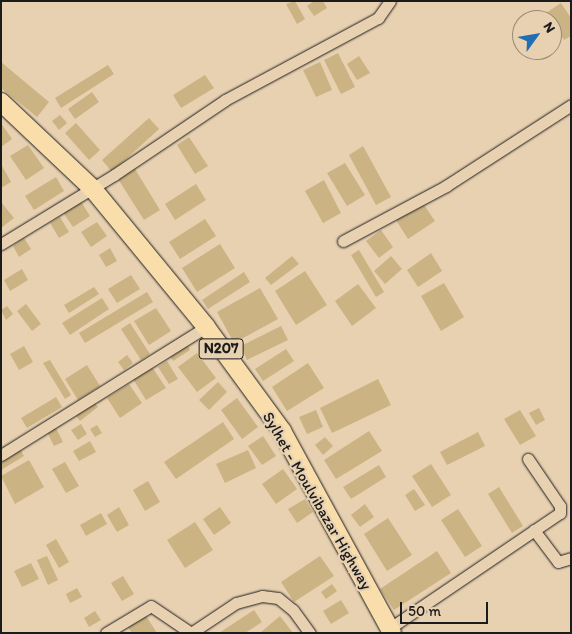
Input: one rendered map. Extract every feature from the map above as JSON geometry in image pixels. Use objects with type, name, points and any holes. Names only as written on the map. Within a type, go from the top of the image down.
[{"type":"highway","name":"Sylhet - Moulvibazar Highway","points":[[1,102],[92,188],[206,328],[282,431],[391,630]]},
{"type":"street","points":[[1,244],[92,188],[225,100],[378,18],[390,1]]},
{"type":"street","points":[[343,241],[446,186],[571,105]]},
{"type":"street","points":[[1,455],[206,328]]},
{"type":"street","points":[[391,630],[534,530],[556,517],[560,506],[528,459]]},
{"type":"street","points":[[534,530],[558,562],[571,558]]},
{"type":"street","points":[[106,633],[151,606],[191,633],[236,604],[262,596],[278,598],[293,610],[310,633]]},
{"type":"building","points":[[295,1],[305,19],[297,24],[286,4]]},
{"type":"building","points":[[314,1],[323,1],[327,8],[314,16],[307,6]]},
{"type":"building","points":[[561,3],[571,18],[571,36],[564,40],[562,37],[562,10],[550,10]]},
{"type":"building","points":[[338,53],[355,87],[341,94],[324,60]]},
{"type":"building","points":[[359,56],[370,73],[357,80],[347,64]]},
{"type":"building","points":[[1,62],[49,102],[37,117],[1,88]]},
{"type":"building","points":[[320,62],[332,90],[316,97],[303,70]]},
{"type":"building","points":[[108,65],[114,74],[61,108],[55,98]]},
{"type":"building","points":[[205,75],[214,88],[181,108],[173,95]]},
{"type":"building","points":[[92,92],[99,102],[75,119],[68,109]]},
{"type":"building","points":[[60,115],[67,123],[59,130],[52,121]]},
{"type":"building","points":[[149,118],[159,129],[112,172],[102,160]]},
{"type":"building","points":[[1,123],[12,139],[1,147]]},
{"type":"building","points":[[76,123],[100,150],[89,160],[65,133]]},
{"type":"building","points":[[189,137],[208,166],[195,174],[177,145]]},
{"type":"building","points":[[28,145],[44,168],[26,180],[10,156]]},
{"type":"building","points":[[363,146],[391,197],[376,205],[349,155]]},
{"type":"building","points":[[345,163],[365,195],[347,206],[327,173]]},
{"type":"building","points":[[1,164],[11,182],[1,188]]},
{"type":"building","points":[[135,169],[160,210],[144,220],[118,179]]},
{"type":"building","points":[[56,177],[64,191],[34,210],[25,196]]},
{"type":"building","points":[[324,180],[341,213],[323,223],[305,191]]},
{"type":"building","points":[[196,184],[206,200],[175,220],[165,204]]},
{"type":"building","points":[[80,200],[90,216],[73,227],[62,211]]},
{"type":"building","points":[[1,202],[14,218],[1,228]]},
{"type":"building","points":[[422,202],[435,221],[408,239],[396,220]]},
{"type":"building","points":[[60,217],[69,232],[59,238],[50,223]]},
{"type":"building","points":[[205,219],[216,236],[180,259],[169,242]]},
{"type":"building","points":[[97,222],[107,236],[91,247],[81,232]]},
{"type":"building","points":[[381,230],[393,247],[379,258],[366,241]]},
{"type":"building","points":[[24,238],[31,249],[19,257],[13,246]]},
{"type":"building","points":[[220,244],[235,268],[197,292],[182,268]]},
{"type":"building","points":[[110,248],[117,261],[106,267],[99,255]]},
{"type":"building","points":[[359,250],[384,292],[376,297],[351,255]]},
{"type":"building","points":[[431,253],[442,271],[418,287],[407,270]]},
{"type":"building","points":[[292,256],[299,264],[271,285],[265,278]]},
{"type":"building","points":[[391,256],[402,269],[385,284],[374,271]]},
{"type":"building","points":[[22,269],[28,280],[10,291],[4,280]]},
{"type":"building","points":[[305,271],[327,305],[296,325],[275,291]]},
{"type":"building","points":[[244,272],[250,282],[208,309],[202,300]]},
{"type":"building","points":[[131,275],[140,289],[117,303],[108,289]]},
{"type":"building","points":[[444,283],[464,317],[441,331],[421,296]]},
{"type":"building","points":[[358,284],[376,308],[352,326],[335,301]]},
{"type":"building","points":[[94,287],[99,294],[69,313],[64,305]]},
{"type":"building","points":[[260,288],[278,319],[234,343],[217,312]]},
{"type":"building","points":[[147,292],[153,302],[85,343],[79,333]]},
{"type":"building","points":[[102,298],[109,309],[70,335],[62,323]]},
{"type":"building","points":[[26,304],[41,324],[32,331],[17,311]]},
{"type":"building","points":[[7,306],[13,314],[6,320],[1,310]]},
{"type":"building","points":[[156,308],[171,331],[149,345],[134,321]]},
{"type":"building","points":[[130,323],[150,354],[141,360],[121,329]]},
{"type":"building","points":[[281,326],[288,340],[247,360],[241,346]]},
{"type":"building","points":[[187,344],[190,350],[173,361],[169,355]]},
{"type":"building","points":[[24,346],[33,362],[19,370],[10,354]]},
{"type":"building","points":[[286,349],[294,361],[263,381],[255,369]]},
{"type":"building","points":[[197,353],[216,378],[197,392],[178,367]]},
{"type":"building","points":[[127,355],[133,363],[124,370],[118,362]]},
{"type":"building","points":[[50,360],[71,395],[65,399],[43,363]]},
{"type":"building","points":[[167,361],[178,379],[169,384],[158,367]]},
{"type":"building","points":[[308,363],[324,388],[287,411],[272,387]]},
{"type":"building","points":[[87,365],[100,386],[78,400],[65,379]]},
{"type":"building","points":[[152,367],[166,388],[146,400],[133,379]]},
{"type":"building","points":[[378,379],[391,405],[332,433],[320,408]]},
{"type":"building","points":[[218,382],[227,392],[209,410],[199,400]]},
{"type":"building","points":[[129,384],[142,403],[120,418],[107,398]]},
{"type":"building","points":[[56,397],[62,407],[27,428],[21,418]]},
{"type":"building","points":[[237,398],[258,427],[242,439],[221,410]]},
{"type":"building","points":[[94,402],[98,407],[80,421],[76,416]]},
{"type":"building","points":[[539,408],[545,420],[536,425],[529,413]]},
{"type":"building","points":[[316,410],[323,427],[307,434],[299,417]]},
{"type":"building","points":[[520,410],[536,436],[520,445],[504,419]]},
{"type":"building","points":[[223,422],[234,439],[176,479],[164,462]]},
{"type":"building","points":[[81,424],[87,434],[78,440],[71,430]]},
{"type":"building","points":[[97,425],[102,433],[95,437],[90,429]]},
{"type":"building","points":[[56,428],[63,442],[54,446],[47,432]]},
{"type":"building","points":[[369,431],[382,451],[336,479],[324,460]]},
{"type":"building","points":[[478,432],[485,446],[447,465],[440,452]]},
{"type":"building","points":[[263,436],[276,456],[262,465],[248,446]]},
{"type":"building","points":[[325,437],[333,446],[323,455],[315,445]]},
{"type":"building","points":[[90,441],[96,452],[79,461],[73,451]]},
{"type":"building","points":[[19,447],[24,456],[1,470],[1,457]]},
{"type":"building","points":[[248,450],[256,468],[225,483],[216,464]]},
{"type":"building","points":[[29,460],[44,487],[15,504],[1,476]]},
{"type":"building","points":[[65,462],[79,486],[66,493],[52,469]]},
{"type":"building","points":[[431,464],[451,495],[432,507],[412,476]]},
{"type":"building","points":[[379,465],[386,477],[351,499],[343,487]]},
{"type":"building","points":[[283,469],[297,489],[276,504],[262,484]]},
{"type":"building","points":[[148,481],[160,502],[145,511],[133,490]]},
{"type":"building","points":[[499,487],[523,526],[512,533],[488,494]]},
{"type":"building","points":[[414,489],[425,505],[415,511],[405,495]]},
{"type":"building","points":[[305,499],[313,512],[297,523],[288,509]]},
{"type":"building","points":[[365,504],[374,517],[360,527],[351,515]]},
{"type":"building","points":[[119,507],[129,525],[117,532],[107,515]]},
{"type":"building","points":[[220,507],[231,523],[214,535],[203,519]]},
{"type":"building","points":[[458,509],[482,546],[465,557],[441,520]]},
{"type":"building","points":[[101,513],[107,524],[86,536],[80,525]]},
{"type":"building","points":[[388,518],[412,555],[387,571],[364,534]]},
{"type":"building","points":[[195,522],[213,550],[185,568],[167,540]]},
{"type":"building","points":[[56,539],[69,562],[59,568],[46,545]]},
{"type":"building","points":[[437,551],[451,573],[394,610],[380,589]]},
{"type":"building","points":[[47,556],[58,580],[48,585],[37,560]]},
{"type":"building","points":[[320,556],[334,576],[294,602],[281,582]]},
{"type":"building","points":[[31,563],[39,579],[22,587],[14,571]]},
{"type":"building","points":[[123,576],[134,594],[122,601],[111,583]]},
{"type":"building","points":[[332,584],[337,591],[326,599],[321,592]]},
{"type":"building","points":[[77,588],[82,597],[70,603],[66,594]]},
{"type":"building","points":[[341,600],[349,613],[331,624],[323,611]]},
{"type":"building","points":[[254,610],[262,622],[245,633],[219,633]]},
{"type":"building","points":[[95,611],[101,620],[89,627],[84,618]]},
{"type":"building","points":[[146,616],[157,633],[132,633],[128,627]]},
{"type":"building","points":[[280,616],[293,633],[261,632]]}]
